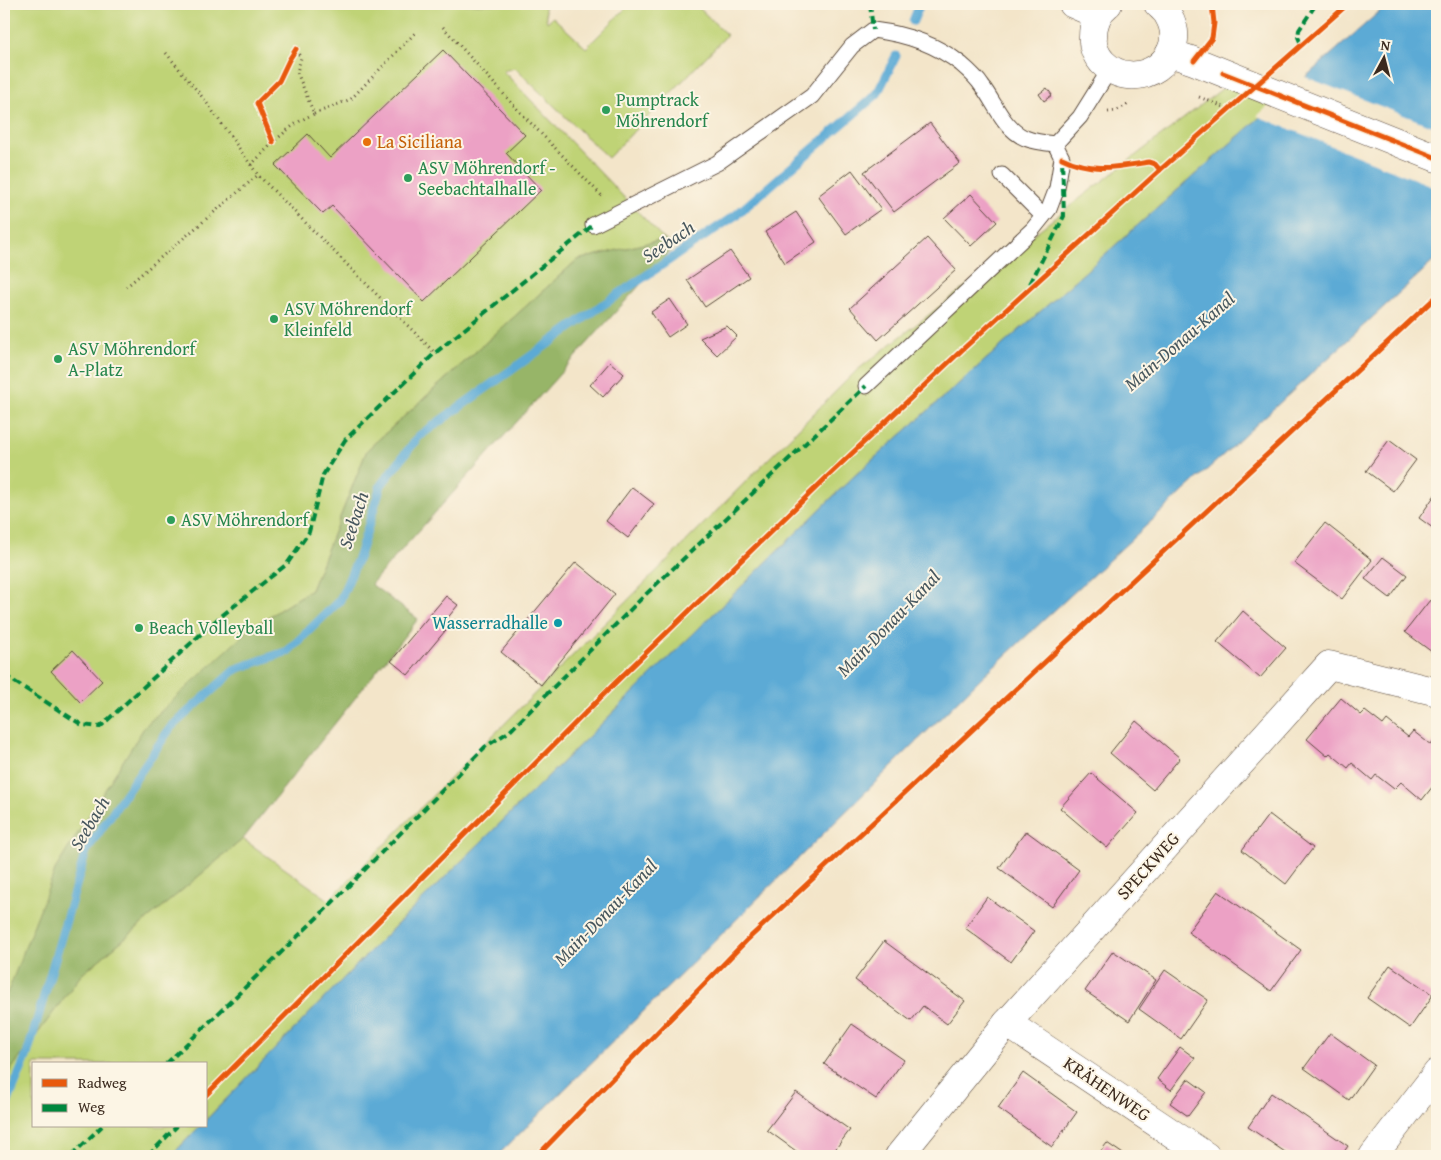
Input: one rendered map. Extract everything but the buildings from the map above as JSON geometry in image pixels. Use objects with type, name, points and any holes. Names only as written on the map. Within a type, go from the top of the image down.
[{"type":"street","points":[[1073,4],[1103,9],[1093,27],[1092,43],[1098,57],[1110,69],[1124,75],[1141,76],[1152,72],[1162,63],[1170,53],[1173,41],[1173,28],[1168,15],[1158,4]]},
{"type":"street","points":[[1170,53],[1437,158]]},
{"type":"street","name":"SPECKWEG","points":[[899,1156],[1007,1023],[1329,665],[1437,692]]},
{"type":"street","name":"KRÄHENWEG","points":[[1007,1023],[1206,1156]]},
{"type":"street","points":[[1373,1156],[1437,1073]]},
{"type":"lane","points":[[593,225],[718,163],[812,96],[852,46],[873,30],[924,41],[961,64],[982,85],[1010,126],[1023,137],[1055,144]]},
{"type":"lane","points":[[1055,144],[1080,117],[1110,69]]},
{"type":"lane","points":[[866,386],[1021,240],[1049,209],[1056,188],[1062,158],[1055,144]]},
{"type":"lane","points":[[1002,175],[1043,216]]},
{"type":"path","points":[[443,27],[518,110],[618,213]]},
{"type":"path","points":[[251,165],[273,142],[303,118],[351,99],[417,32]]},
{"type":"path","points":[[292,54],[296,49],[301,58],[297,72],[314,114]]},
{"type":"path","points":[[166,53],[204,99],[258,175],[434,352]]},
{"type":"path","points":[[1199,97],[1229,108]]},
{"type":"path","points":[[270,134],[273,142]]},
{"type":"path","points":[[126,287],[258,175]]},
{"type":"green space","name":"ASV Möhrendorf","points":[[4,4],[544,4],[547,22],[553,17],[586,48],[630,4],[695,4],[727,35],[608,158],[515,68],[503,71],[664,239],[577,260],[367,450],[311,590],[251,628],[4,998]]},
{"type":"green space","points":[[1231,82],[1275,104],[852,478],[373,948],[208,1118],[208,1062],[32,1062],[32,1128],[198,1128],[171,1156],[4,1156],[4,1079],[81,975],[243,839],[329,900],[856,371]]},
{"type":"green space","points":[[664,239],[674,247],[371,584],[418,619],[243,839],[81,975],[4,1079],[4,998],[56,868],[145,726],[251,628],[311,590],[367,450],[577,260]]},
{"type":"water","name":"Main-Donau-Kanal","points":[[1388,4],[1437,4],[1437,258],[982,677],[497,1156],[171,1156],[198,1128],[208,1128],[208,1118],[373,948],[852,478]]},
{"type":"pier","points":[[1303,76],[1437,128],[1437,188],[1257,116]]},
{"type":"waterway","name":"Seebach","points":[[913,21],[920,4]]},
{"type":"waterway","name":"Seebach","points":[[4,1111],[27,1055],[86,851],[171,727],[236,669],[288,651],[340,600],[359,556],[381,485],[419,436],[601,306],[736,215],[877,94],[896,56]]},
{"type":"marked path","points":[[870,4],[873,30]]},
{"type":"marked path","points":[[1301,44],[1298,37],[1299,30],[1316,4]]},
{"type":"marked path","points":[[1030,284],[1064,216],[1062,158],[1065,160]]},
{"type":"marked path","points":[[4,675],[82,725],[100,727],[214,622],[287,564],[309,532],[323,475],[345,440],[435,353],[593,225]]},
{"type":"marked path","points":[[168,1062],[327,908],[485,747],[510,731],[643,597],[866,386]]},
{"type":"marked path","points":[[71,1156],[100,1128]]},
{"type":"marked path","points":[[148,1156],[175,1128]]},
{"type":"cycle path","points":[[1194,61],[1212,38],[1214,23],[1212,4]]},
{"type":"cycle path","points":[[208,1093],[616,682],[829,475],[963,349],[1160,170],[1348,4]]},
{"type":"cycle path","points":[[273,142],[257,103],[279,81],[296,49]]},
{"type":"cycle path","points":[[1223,73],[1437,158]]},
{"type":"cycle path","points":[[1062,158],[1084,166],[1105,168],[1149,162],[1155,164],[1160,170]]},
{"type":"cycle path","points":[[537,1156],[746,941],[1437,296]]},
{"type":"place","name":"Pumptrack Möhrendorf","points":[[606,110]]},
{"type":"place","name":"La Siciliana","points":[[367,142]]},
{"type":"place","name":"ASV Möhrendorf - Seebachtalhalle","points":[[408,178]]},
{"type":"place","name":"ASV Möhrendorf Kleinfeld","points":[[274,319]]},
{"type":"place","name":"ASV Möhrendorf A-Platz","points":[[58,359]]},
{"type":"place","name":"ASV Möhrendorf","points":[[171,520]]},
{"type":"place","name":"Wasserradhalle","points":[[558,623]]},
{"type":"place","name":"Beach Volleyball","points":[[139,628]]}]
